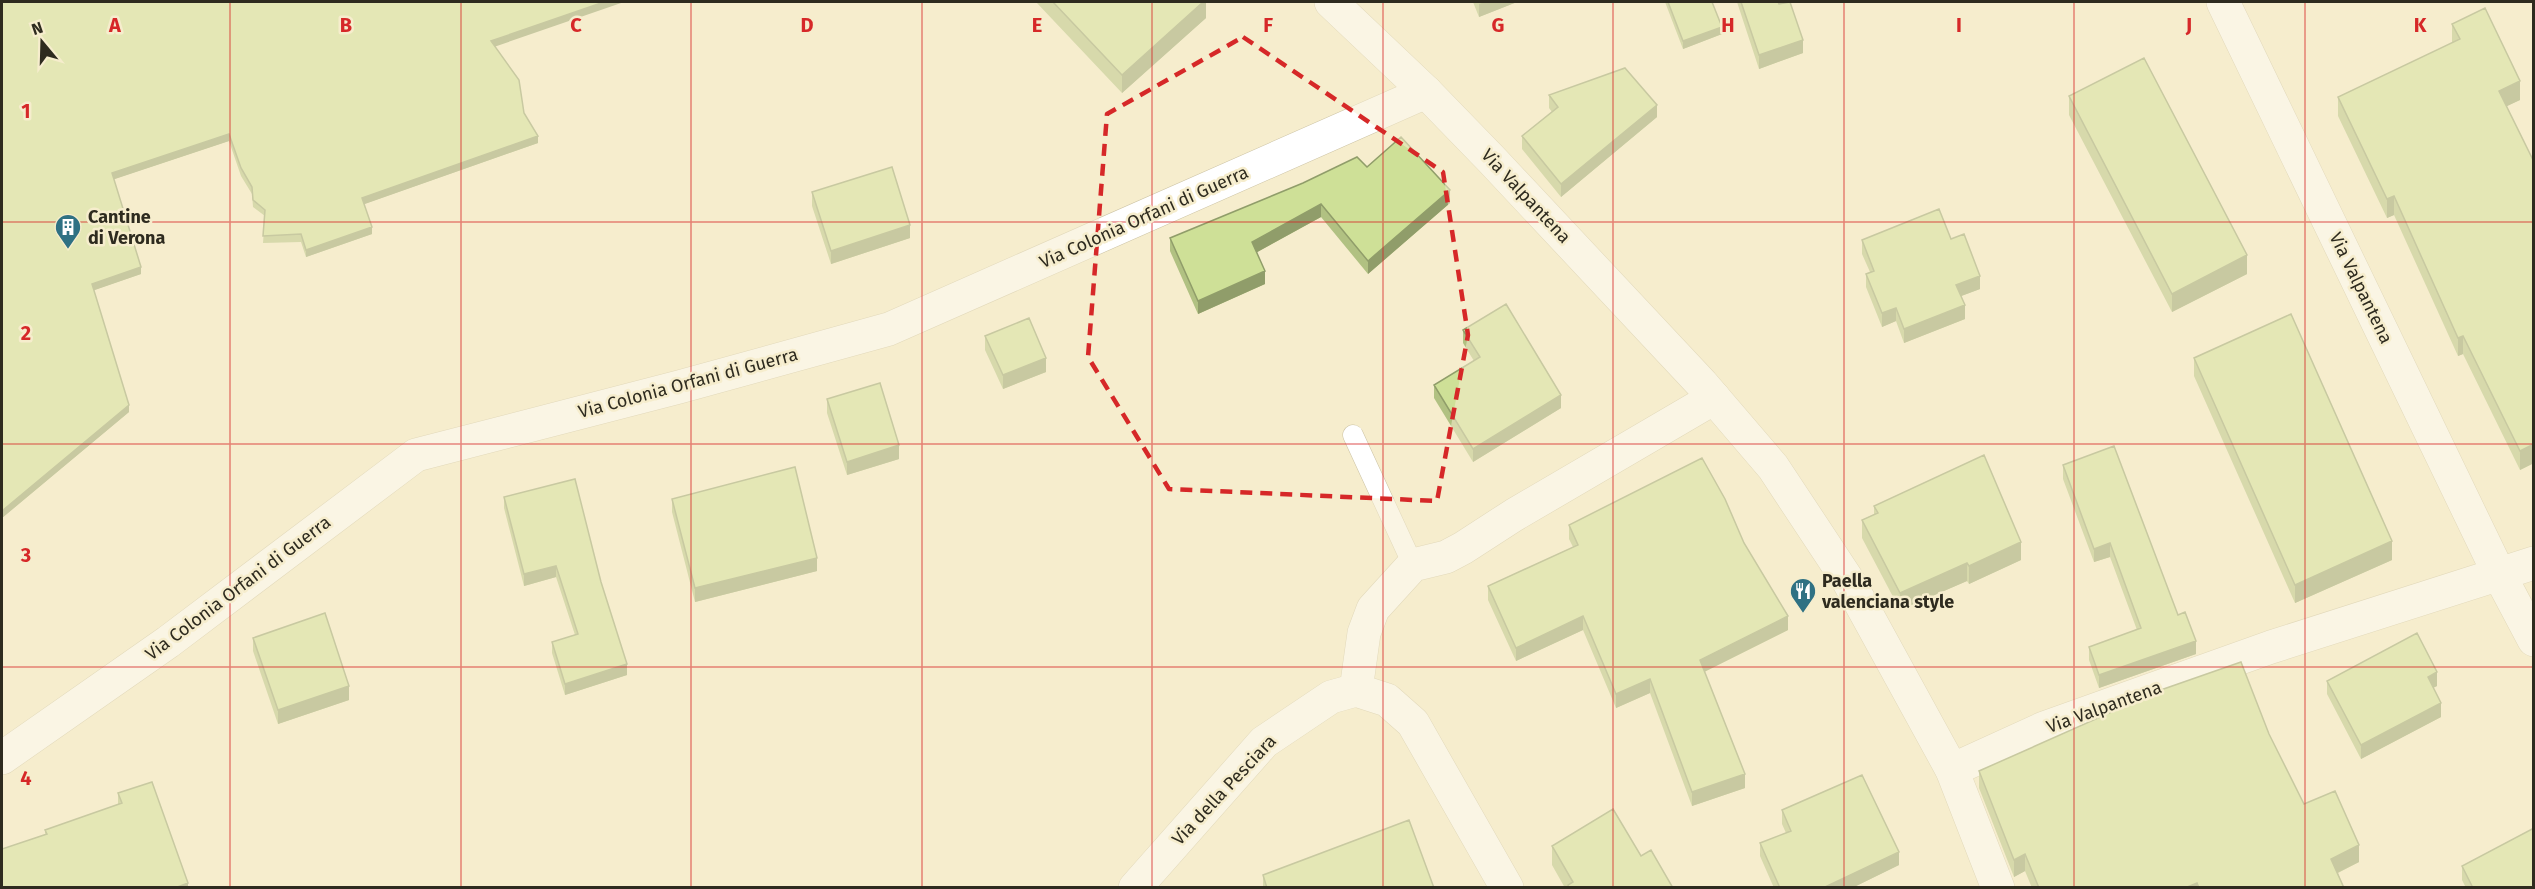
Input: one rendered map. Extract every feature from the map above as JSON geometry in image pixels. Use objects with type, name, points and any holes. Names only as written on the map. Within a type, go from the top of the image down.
[{"type":"street","name":"Via Valpantena","points":[[1331,2],[1426,92],[1714,398],[1773,467],[1849,582],[1952,770],[1998,888]]},
{"type":"street","name":"Via Valpantena","points":[[2223,2],[2499,574],[2534,640]]},
{"type":"street","name":"Via Colonia Orfani di Guerra","points":[[2,758],[168,642],[416,455],[679,387],[888,329],[1426,92]]},
{"type":"street","points":[[1507,888],[1413,723],[1387,700],[1356,690],[1364,633],[1373,609],[1413,565],[1446,557],[1463,548],[1514,515],[1714,398]]},
{"type":"street","name":"Via Valpantena","points":[[1952,770],[2044,728],[2271,647],[2534,563]]},
{"type":"street","name":"Via della Pesciara","points":[[1135,888],[1264,742],[1331,697],[1356,690]]},
{"type":"lane","points":[[1353,435],[1413,565]]},
{"type":"highlighted area","points":[[1243,37],[1443,172],[1468,335],[1437,501],[1169,489],[1088,357],[1107,114]]},
{"type":"building","name":"Cantine di Verona","points":[[2,2],[604,2],[491,41],[519,80],[524,113],[538,136],[362,198],[372,227],[306,250],[301,234],[263,236],[265,210],[253,200],[252,187],[241,168],[229,134],[112,173],[141,267],[92,284],[129,405],[2,511]]},
{"type":"building","points":[[1053,2],[1203,2],[1122,75]]},
{"type":"building","points":[[1668,2],[1712,2],[1722,27],[1683,41]]},
{"type":"building","points":[[1741,2],[1778,2],[1779,4],[1790,2],[1803,40],[1759,55]]},
{"type":"building","points":[[2485,8],[2520,81],[2499,91],[2534,162],[2534,444],[2520,451],[2463,336],[2458,338],[2394,196],[2387,199],[2338,97],[2460,39],[2452,24]]},
{"type":"building","points":[[2144,58],[2247,255],[2172,294],[2069,96]]},
{"type":"building","points":[[1625,68],[1657,105],[1561,184],[1522,136],[1558,107],[1549,95]]},
{"type":"building","points":[[1401,137],[1450,190],[1368,261],[1321,204],[1252,242],[1265,271],[1198,301],[1170,238],[1303,183],[1357,157],[1367,167]]},
{"type":"building","points":[[892,167],[910,225],[831,251],[812,192]]},
{"type":"building","points":[[1939,209],[1951,239],[1964,234],[1980,276],[1956,285],[1965,305],[1904,329],[1896,308],[1882,313],[1866,274],[1874,271],[1862,240]]},
{"type":"building","points":[[1506,304],[1561,395],[1473,449],[1434,385],[1480,357],[1463,330]]},
{"type":"building","points":[[2291,314],[2392,541],[2295,585],[2194,358]]},
{"type":"building","points":[[1029,318],[1046,358],[1003,375],[985,336]]},
{"type":"building","points":[[880,383],[899,445],[847,462],[827,399]]},
{"type":"building","points":[[2114,446],[2178,615],[2185,612],[2196,641],[2099,675],[2089,647],[2141,628],[2110,543],[2094,549],[2063,465]]},
{"type":"building","points":[[1984,455],[2021,542],[1969,566],[1967,563],[1900,593],[1862,520],[1878,513],[1874,506]]},
{"type":"building","points":[[1702,458],[1725,499],[1744,543],[1788,616],[1700,660],[1745,774],[1692,792],[1650,679],[1616,694],[1583,616],[1516,648],[1488,586],[1578,545],[1569,525]]},
{"type":"building","points":[[795,467],[817,558],[695,588],[672,499]]},
{"type":"building","points":[[575,479],[601,582],[627,664],[565,684],[552,642],[578,634],[556,566],[524,574],[504,497]]},
{"type":"building","points":[[325,613],[349,686],[278,710],[253,638]]},
{"type":"building","points":[[2417,633],[2437,672],[2428,677],[2441,703],[2361,745],[2327,681]]},
{"type":"building","points":[[2241,662],[2269,734],[2304,804],[2335,791],[2359,845],[2331,859],[2344,888],[2199,888],[2197,883],[2185,888],[2039,888],[2025,854],[2014,860],[1979,771],[2114,711],[2112,707]]},
{"type":"building","points":[[1862,775],[1899,852],[1823,888],[1780,888],[1760,843],[1791,831],[1782,810]]},
{"type":"building","points":[[152,782],[188,883],[175,888],[2,888],[2,849],[47,834],[45,830],[122,803],[118,793]]},
{"type":"building","points":[[1613,809],[1641,856],[1651,850],[1673,888],[1569,888],[1568,885],[1573,882],[1552,846]]},
{"type":"building","points":[[1409,820],[1434,888],[1267,888],[1263,875]]},
{"type":"building","points":[[2534,828],[2534,888],[2473,888],[2462,866]]},
{"type":"place","name":"Cantine di Verona","points":[[68,250]]},
{"type":"place","name":"Paella valenciana style","points":[[1803,614]]}]
